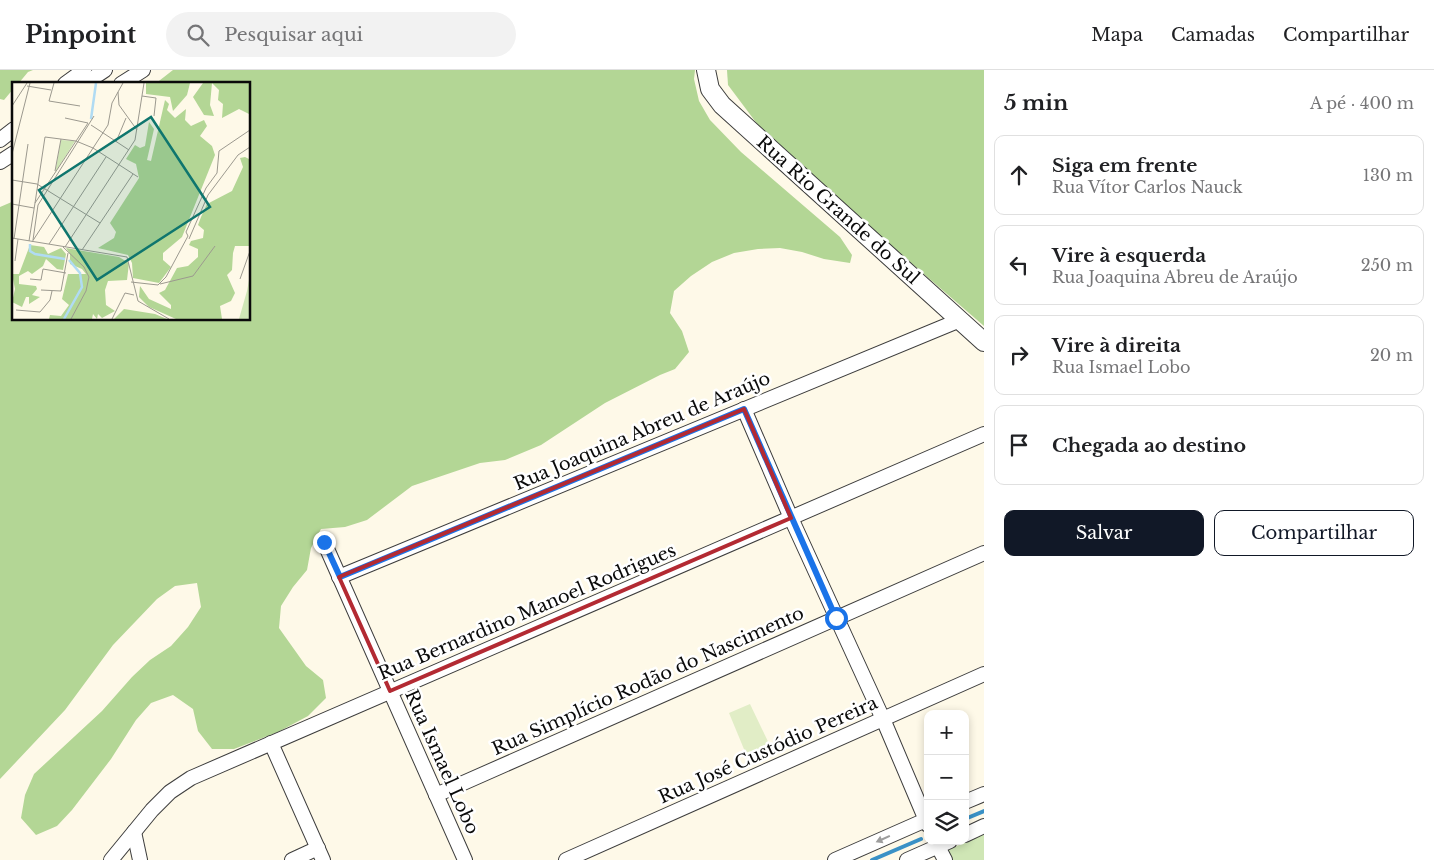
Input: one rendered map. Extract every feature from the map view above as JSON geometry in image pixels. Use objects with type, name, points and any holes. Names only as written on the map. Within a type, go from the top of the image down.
[{"type":"street","points":[[68,82],[84,70]]},
{"type":"street","points":[[87,82],[105,70]]},
{"type":"street","points":[[124,82],[143,70]]},
{"type":"street","name":"Rua Rio Grande do Sul","points":[[706,70],[710,90],[722,105],[984,342]]},
{"type":"street","points":[[0,129],[12,121]]},
{"type":"street","points":[[0,140],[12,131]]},
{"type":"street","points":[[0,162],[12,154]]},
{"type":"street","name":"Rua Joaquina Abreu de Araújo","points":[[340,577],[960,320]]},
{"type":"street","points":[[744,409],[924,814]]},
{"type":"street","name":"Rua Bernardino Manoel Rodrigues","points":[[111,860],[152,810],[170,792],[191,778],[984,434]]},
{"type":"street","name":"Rua Ismael Lobo","points":[[324,542],[465,860]]},
{"type":"street","name":"Rua Simplício Rodão do Nascimento","points":[[436,795],[984,553]]},
{"type":"street","name":"Rua José Custódio Pereira","points":[[566,860],[984,674]]},
{"type":"street","points":[[271,743],[321,854],[292,860]]},
{"type":"street","points":[[969,800],[984,794]]},
{"type":"street","points":[[835,860],[924,822]]},
{"type":"street","points":[[969,832],[984,826]]},
{"type":"street","points":[[134,832],[140,860]]},
{"type":"street","points":[[907,860],[937,845]]},
{"type":"street","points":[[941,845],[945,860]]},
{"type":"highlighted area","points":[[744,409],[791,518],[390,691],[339,577]]},
{"type":"green space","points":[[0,70],[33,70],[28,72],[20,82],[12,82],[12,90],[4,100],[0,99]]},
{"type":"green space","points":[[173,70],[695,70],[694,79],[699,101],[710,120],[741,152],[840,237],[852,255],[850,263],[824,259],[780,248],[758,249],[734,253],[712,262],[691,276],[674,291],[670,313],[682,331],[689,352],[675,369],[605,403],[541,445],[505,460],[480,463],[412,486],[367,520],[345,527],[321,529],[311,548],[307,570],[281,606],[279,628],[306,666],[323,680],[326,698],[308,716],[278,732],[234,749],[212,749],[198,731],[193,709],[173,695],[151,703],[136,720],[111,759],[72,810],[57,826],[36,835],[21,818],[25,795],[34,774],[102,711],[150,660],[171,646],[188,627],[201,607],[197,583],[175,586],[157,599],[113,645],[65,710],[0,779],[0,207],[12,202],[12,320],[250,320],[250,82],[158,82]]},
{"type":"green space","points":[[727,70],[984,70],[984,326],[829,192],[758,125],[728,85]]},
{"type":"green space","points":[[750,704],[774,754],[751,766],[729,713]]},
{"type":"green space","points":[[984,834],[984,860],[953,860],[948,852],[950,849],[959,845],[969,845],[969,841]]},
{"type":"waterway","points":[[969,817],[984,811]]},
{"type":"waterway","points":[[872,860],[921,839]]},
{"type":"route","points":[[324,542],[340,577],[744,409],[836,618]]}]
